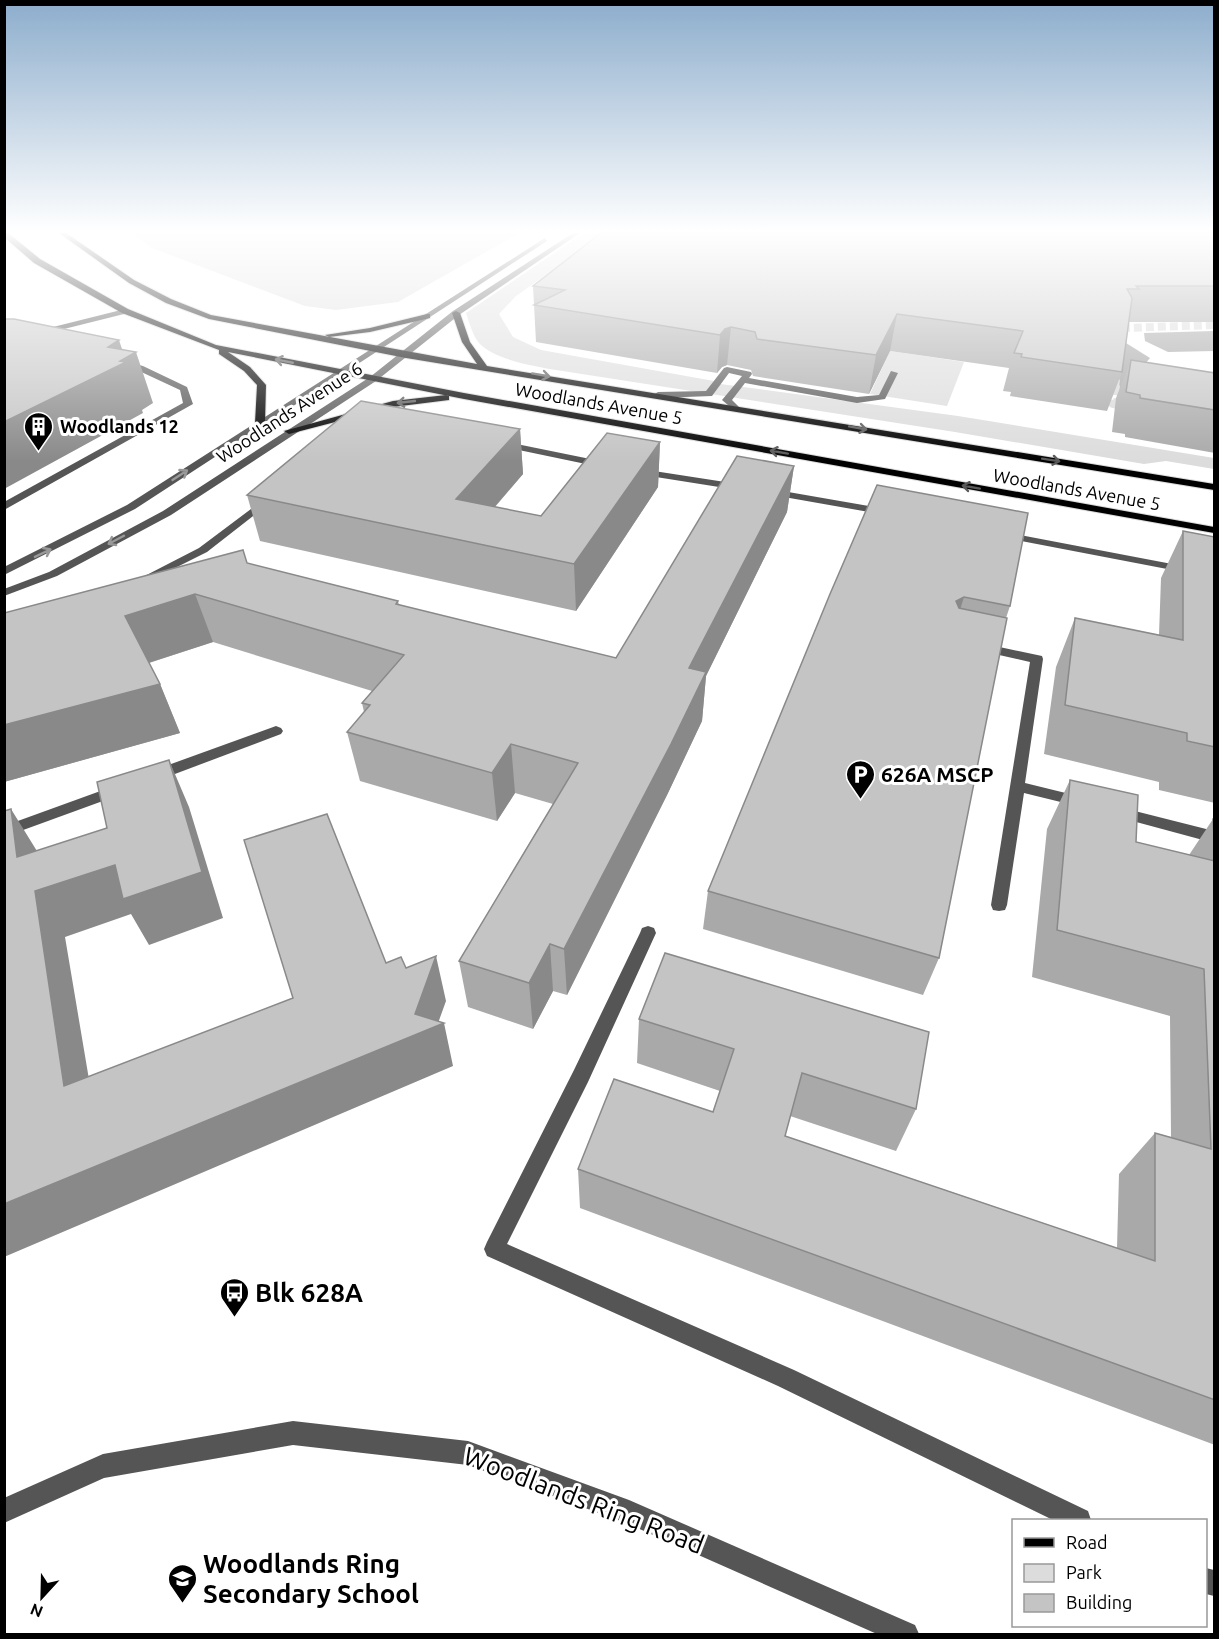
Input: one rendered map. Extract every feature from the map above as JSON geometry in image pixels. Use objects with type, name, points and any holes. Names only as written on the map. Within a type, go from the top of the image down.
[{"type":"main road","name":"Woodlands Avenue 5","points":[[122,309],[214,347],[464,396],[1215,531]]},
{"type":"main road","name":"Woodlands Avenue 5","points":[[186,309],[209,317],[406,355],[1215,487]]},
{"type":"main road","points":[[456,313],[466,342],[483,366]]},
{"type":"main road","points":[[299,335],[338,335],[427,316]]},
{"type":"main road","points":[[214,347],[247,369],[262,385],[260,423]]},
{"type":"main road","points":[[289,431],[393,404],[464,396]]},
{"type":"street","name":"Woodlands Avenue 6","points":[[4,572],[131,507],[437,309]]},
{"type":"street","name":"Woodlands Avenue 6","points":[[4,593],[53,574],[167,513],[289,431],[373,379],[461,309]]},
{"type":"street","points":[[4,324],[32,335],[125,311]]},
{"type":"street","points":[[4,507],[188,404],[184,389],[140,368],[111,360]]},
{"type":"street","points":[[658,395],[709,394],[727,370],[748,374],[727,400],[735,408]]},
{"type":"street","points":[[742,380],[857,400],[882,398],[894,373]]},
{"type":"street","points":[[491,442],[620,467]]},
{"type":"street","points":[[631,470],[748,488]]},
{"type":"street","points":[[760,490],[900,515]]},
{"type":"street","points":[[130,586],[203,550],[276,494]]},
{"type":"street","points":[[993,533],[1215,575]]},
{"type":"street","points":[[962,643],[1037,659],[999,904]]},
{"type":"street","points":[[4,832],[276,731]]},
{"type":"street","points":[[1017,786],[1215,837]]},
{"type":"street","points":[[648,933],[581,1076],[494,1249],[786,1378],[1075,1519]]},
{"type":"street","name":"Woodlands Ring Road","points":[[4,1511],[103,1466],[293,1432],[468,1453],[629,1512],[906,1635]]},
{"type":"green space","points":[[471,309],[503,309],[499,314],[513,337],[541,350],[714,381],[713,383],[958,416],[1214,458],[1214,469],[1166,461],[1144,464],[526,364],[486,349],[473,333],[466,313]]},
{"type":"green space","points":[[890,351],[964,362],[947,406],[870,394]]},
{"type":"shaded area","points":[[1214,331],[1214,351],[1168,352],[1145,341],[1144,333]]},
{"type":"shaded area","points":[[1126,343],[1150,358],[1145,364],[1214,404],[1108,388],[1120,375]]},
{"type":"building","points":[[562,309],[1130,309],[1122,372],[1021,357],[1022,354],[1014,353],[1023,331],[897,314],[876,355],[757,339],[755,332],[731,327],[725,329],[720,335]]},
{"type":"building","points":[[4,319],[119,340],[108,347],[136,352],[120,361],[126,362],[4,422]]},
{"type":"building","points":[[1131,360],[1215,373],[1215,410],[1140,398],[1140,395],[1126,392]]},
{"type":"building","points":[[361,401],[520,429],[456,499],[541,516],[607,433],[660,442],[574,564],[247,495]]},
{"type":"building","points":[[737,456],[794,466],[689,668],[706,672],[671,744],[564,949],[550,944],[529,983],[459,961],[578,763],[511,744],[492,773],[347,732],[370,705],[362,703],[404,655],[195,594],[125,616],[160,684],[4,725],[4,613],[243,550],[247,563],[398,601],[396,604],[616,658]]},
{"type":"building","name":"626A MSCP","points":[[877,485],[1028,513],[1010,606],[964,597],[956,601],[959,608],[1007,618],[939,958],[708,891]]},
{"type":"building","points":[[1183,531],[1215,537],[1215,747],[1187,741],[1187,733],[1065,705],[1075,618],[1183,640]]},
{"type":"building","points":[[169,760],[202,872],[123,899],[115,865],[35,891],[64,1086],[293,998],[244,840],[327,814],[386,963],[401,957],[406,968],[436,956],[415,1014],[444,1023],[4,1204],[4,811],[11,809],[17,857],[107,828],[97,782]]},
{"type":"building","points":[[1070,780],[1138,795],[1136,842],[1215,861],[1215,1400],[578,1169],[614,1079],[713,1112],[734,1049],[639,1019],[665,953],[929,1032],[916,1109],[802,1073],[785,1136],[1155,1261],[1155,1133],[1211,1149],[1204,969],[1057,930]]},
{"type":"building","points":[[1213,819],[1215,819],[1215,857]]},
{"type":"tunnel","points":[[1121,341],[1123,328],[1214,325]]},
{"type":"tunnel","points":[[1115,387],[1117,371]]},
{"type":"tunnel","points":[[1115,385],[1113,403],[1135,406]]},
{"type":"place","name":"Woodlands 12","points":[[39,452]]},
{"type":"place","name":"626A MSCP","points":[[860,800]]},
{"type":"place","name":"Blk 628A","points":[[234,1318]]},
{"type":"place","name":"Woodlands Ring Secondary School","points":[[182,1604]]}]
